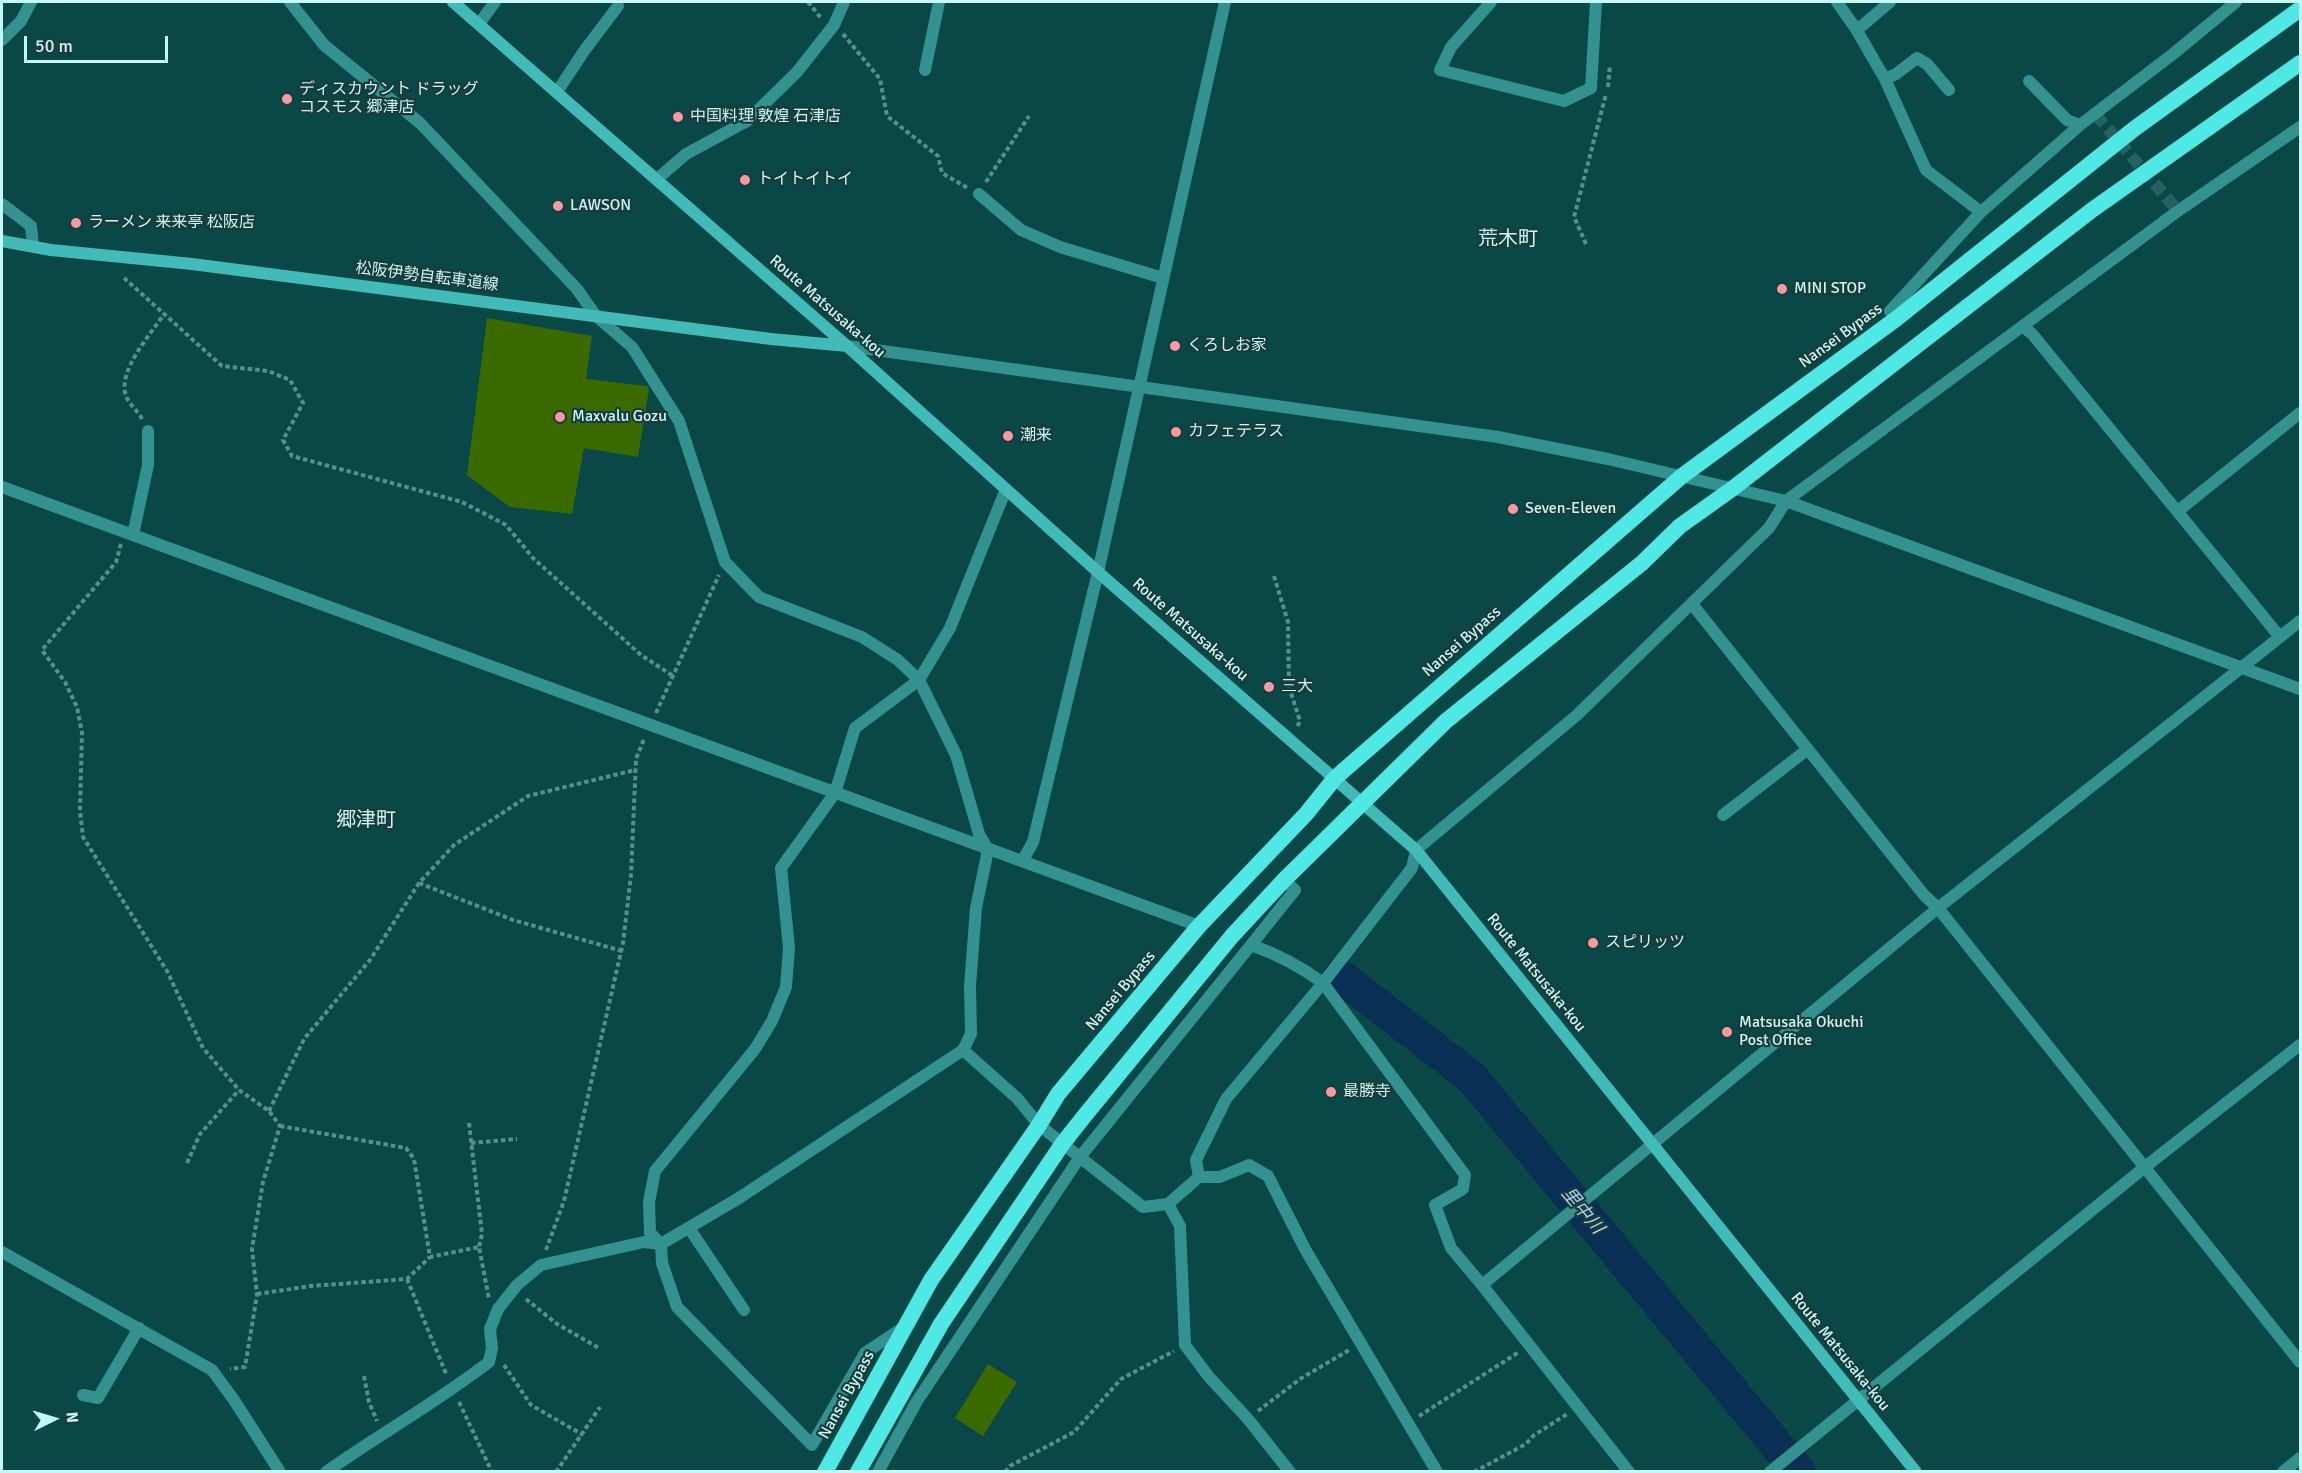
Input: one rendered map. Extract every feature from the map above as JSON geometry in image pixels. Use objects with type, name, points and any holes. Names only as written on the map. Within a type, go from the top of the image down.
[{"type":"highway","name":"Nansei Bypass","points":[[825,1472],[931,1280],[1058,1094],[1199,926],[1306,814],[1335,778],[1682,476],[1896,319],[2134,129],[2301,9]]},
{"type":"highway","points":[[858,1472],[941,1324],[1063,1143],[1232,936],[1284,880],[1446,721],[1642,563],[1680,526],[1732,489],[2092,210],[2301,63]]},
{"type":"main road","name":"Route Matsusaka-kou","points":[[453,2],[848,346],[1098,572],[1416,850],[1916,1472]]},
{"type":"main road","name":"松阪伊勢自転車道線","points":[[2,240],[33,246],[203,265],[771,339],[848,346]]},
{"type":"street","points":[[2,40],[21,21],[31,2]]},
{"type":"street","points":[[290,2],[324,45],[420,123],[578,289],[596,316],[632,347],[679,421],[725,562],[759,597],[862,637],[898,660],[919,680],[956,754],[979,834],[988,850],[976,908],[970,986],[971,1034],[963,1050],[739,1198],[661,1244],[644,1242],[541,1265],[518,1285],[498,1309],[490,1329],[492,1348],[489,1362],[453,1390],[382,1432],[326,1472]]},
{"type":"street","points":[[479,24],[495,2]]},
{"type":"street","points":[[657,179],[686,154],[747,121],[797,72],[834,25],[844,2]]},
{"type":"street","points":[[925,70],[939,2]]},
{"type":"street","points":[[1023,860],[1033,842],[1098,572],[1225,2]]},
{"type":"street","points":[[1491,2],[1451,47],[1440,69],[1564,100],[1591,88],[1596,2]]},
{"type":"street","points":[[1837,2],[1856,29],[1885,79],[1926,170],[1981,212]]},
{"type":"street","points":[[1856,29],[1890,2]]},
{"type":"street","points":[[1896,319],[1890,310],[1981,212],[2080,125],[2174,54],[2236,2]]},
{"type":"street","points":[[557,92],[618,6]]},
{"type":"street","points":[[1885,79],[1896,74],[1917,58],[1927,64],[1949,90]]},
{"type":"street","points":[[2029,81],[2067,120],[2080,125]]},
{"type":"street","points":[[1198,1177],[1196,1160],[1226,1099],[1323,983],[1412,868],[1416,850],[1577,715],[1769,528],[1786,501],[2178,211],[2300,128]]},
{"type":"street","points":[[979,194],[1022,230],[1060,247],[1163,278]]},
{"type":"street","points":[[2,204],[31,226],[33,246]]},
{"type":"street","points":[[2023,326],[2033,334],[2280,637]]},
{"type":"street","points":[[848,346],[1497,437],[1682,476],[1786,501],[2301,689]]},
{"type":"street","points":[[2178,511],[2301,413]]},
{"type":"street","points":[[129,533],[148,465],[148,431]]},
{"type":"street","points":[[2,488],[1199,926]]},
{"type":"street","points":[[905,1327],[865,1353],[812,1445],[677,1307],[662,1263],[661,1244],[650,1233],[649,1202],[655,1172],[755,1049],[772,1021],[786,987],[788,958],[781,868],[835,794],[855,728],[919,680],[950,628],[1006,489]]},
{"type":"street","points":[[1692,604],[2301,1362]]},
{"type":"street","points":[[1482,1285],[1938,908],[2301,621]]},
{"type":"street","points":[[1723,815],[1808,749]]},
{"type":"street","points":[[878,1472],[917,1401],[1080,1157],[1295,890],[1284,880]]},
{"type":"street","points":[[1251,945],[1270,951],[1301,967],[1323,983],[1465,1174],[1463,1189],[1435,1205],[1451,1248],[1629,1472]]},
{"type":"street","points":[[1770,1472],[2145,1167],[2301,1045]]},
{"type":"street","points":[[963,1050],[1017,1098],[1039,1125],[1143,1207],[1168,1204],[1198,1177],[1220,1177],[1249,1165],[1268,1176],[1305,1249],[1437,1472]]},
{"type":"street","points":[[1168,1204],[1179,1226],[1185,1345],[1209,1377],[1248,1419],[1290,1472]]},
{"type":"street","points":[[689,1228],[744,1310]]},
{"type":"street","points":[[2,1252],[212,1370],[280,1472]]},
{"type":"street","points":[[83,1395],[98,1398],[139,1328]]},
{"type":"street","points":[[2283,1472],[2301,1458]]},
{"type":"path","points":[[808,2],[824,21],[834,25],[880,79],[887,116],[938,156],[942,173],[979,194],[1029,116]]},
{"type":"path","points":[[1586,244],[1574,217],[1599,129],[1610,77],[1609,56]]},
{"type":"path","points":[[124,278],[222,366],[268,371],[290,380],[303,403],[283,440],[292,456],[462,502],[506,525],[541,566],[640,655],[673,676]]},
{"type":"path","points":[[148,431],[140,415],[126,397],[123,379],[164,314]]},
{"type":"path","points":[[129,533],[116,562],[42,650],[65,682],[77,707],[82,733],[80,811],[83,837],[167,971],[203,1048],[239,1090],[269,1111],[280,1126],[406,1148],[414,1159],[430,1257]]},
{"type":"path","points":[[541,1265],[564,1201],[622,951],[631,875],[636,759],[725,562]]},
{"type":"path","points":[[1275,576],[1288,622],[1289,687],[1300,722],[1290,739]]},
{"type":"path","points":[[269,1111],[304,1039],[370,960],[418,883],[454,844],[528,796],[635,770]]},
{"type":"path","points":[[418,883],[513,920],[622,951]]},
{"type":"path","points":[[187,1163],[200,1134],[239,1090]]},
{"type":"path","points":[[469,1123],[482,1234],[479,1247],[490,1307],[495,1317]]},
{"type":"path","points":[[212,1370],[245,1367],[257,1294],[252,1249],[263,1182],[280,1126]]},
{"type":"path","points":[[471,1143],[517,1139]]},
{"type":"path","points":[[257,1294],[311,1286],[407,1279],[430,1257],[479,1247]]},
{"type":"path","points":[[518,1285],[526,1299],[549,1317],[599,1348]]},
{"type":"path","points":[[1248,1419],[1300,1380],[1360,1344]]},
{"type":"path","points":[[1005,1472],[1010,1466],[1074,1432],[1121,1379],[1185,1345]]},
{"type":"path","points":[[1409,1423],[1529,1345]]},
{"type":"path","points":[[489,1362],[503,1363],[531,1405],[583,1435]]},
{"type":"path","points":[[364,1376],[369,1402],[382,1432]]},
{"type":"path","points":[[556,1472],[600,1407]]},
{"type":"path","points":[[1474,1472],[1526,1444],[1533,1436],[1578,1407]]},
{"type":"building","name":"Maxvalu Gozu","points":[[487,318],[592,336],[586,379],[647,386],[649,389],[638,457],[584,448],[572,514],[510,507],[467,475]]},
{"type":"building","points":[[988,1364],[1017,1382],[983,1436],[955,1418]]},
{"type":"waterway","name":"里中川","points":[[1340,976],[1471,1077],[1799,1472]]},
{"type":"tunnel","points":[[2096,115],[2178,211]]},
{"type":"place","name":"ディスカウント ドラッグ コスモス 郷津店","points":[[287,99]]},
{"type":"place","name":"中国料理 敦煌 石津店","points":[[678,117]]},
{"type":"place","name":"トイトイトイ","points":[[745,180]]},
{"type":"place","name":"LAWSON","points":[[558,206]]},
{"type":"place","name":"ラーメン 来来亭 松阪店","points":[[76,223]]},
{"type":"place","name":"MINI STOP","points":[[1782,289]]},
{"type":"place","name":"くろしお家","points":[[1175,346]]},
{"type":"place","name":"Maxvalu Gozu","points":[[560,417]]},
{"type":"place","name":"カフェテラス","points":[[1176,432]]},
{"type":"place","name":"潮来","points":[[1008,436]]},
{"type":"place","name":"Seven-Eleven","points":[[1513,509]]},
{"type":"place","name":"三大","points":[[1269,687]]},
{"type":"place","name":"スピリッツ","points":[[1593,943]]},
{"type":"place","name":"Matsusaka Okuchi Post Office","points":[[1727,1032]]},
{"type":"place","name":"最勝寺","points":[[1331,1092]]},
{"type":"district","name":"荒木町","points":[[1508,240]]},
{"type":"district","name":"郷津町","points":[[366,821]]}]
